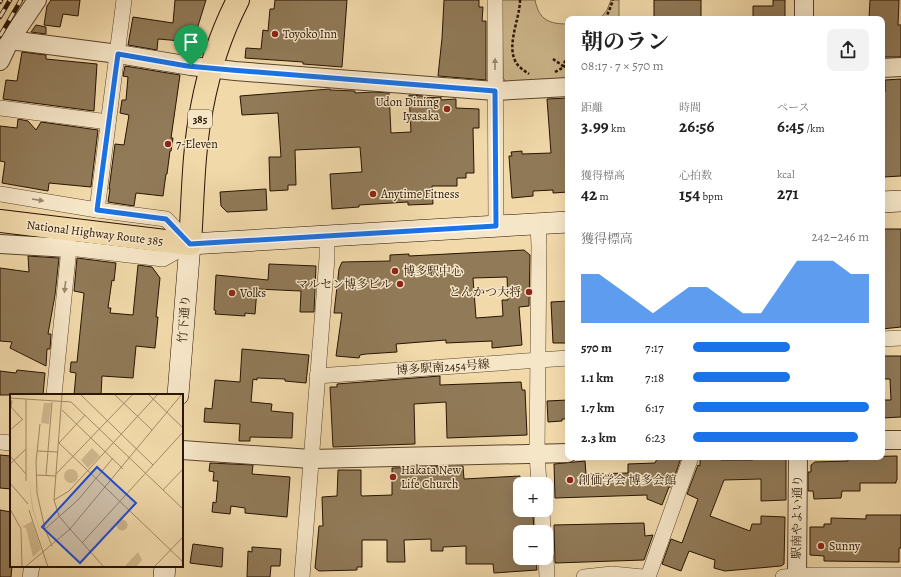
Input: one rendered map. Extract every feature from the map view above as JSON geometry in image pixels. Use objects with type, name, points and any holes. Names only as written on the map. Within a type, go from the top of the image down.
[{"type":"highway","name":"385","points":[[190,244],[198,135],[202,106],[222,38],[238,0]]},
{"type":"highway","name":"National Highway Route 385","points":[[0,222],[190,244]]},
{"type":"main road","points":[[885,202],[901,201]]},
{"type":"main road","points":[[190,244],[565,222]]},
{"type":"main road","name":"竹下通り","points":[[178,394],[190,244]]},
{"type":"main road","points":[[164,577],[165,567]]},
{"type":"street","points":[[0,61],[10,40],[37,0]]},
{"type":"street","points":[[97,210],[124,0]]},
{"type":"street","points":[[495,0],[496,226]]},
{"type":"street","points":[[804,0],[804,16]]},
{"type":"street","points":[[10,40],[118,54],[187,66],[495,91],[565,87]]},
{"type":"street","points":[[885,68],[901,67]]},
{"type":"street","points":[[0,108],[108,122]]},
{"type":"street","points":[[0,194],[97,210],[166,219],[190,244],[163,259],[69,248],[0,244]]},
{"type":"street","points":[[538,224],[539,360],[537,454],[539,477]]},
{"type":"street","points":[[302,577],[327,258],[327,236]]},
{"type":"street","points":[[54,394],[69,248]]},
{"type":"street","points":[[885,339],[901,338]]},
{"type":"street","name":"博多駅南2454号線","points":[[318,376],[565,358]]},
{"type":"street","points":[[885,440],[901,440]]},
{"type":"street","points":[[0,442],[10,443]]},
{"type":"street","points":[[183,450],[311,459],[565,452]]},
{"type":"street","points":[[648,577],[690,460]]},
{"type":"street","name":"駅南やよい通り","points":[[792,577],[798,460]]},
{"type":"street","points":[[546,565],[547,577]]},
{"type":"street","points":[[30,577],[32,567]]},
{"type":"street","points":[[584,577],[612,574],[643,577]]},
{"type":"street","points":[[792,577],[901,574]]},
{"type":"path","points":[[520,0],[512,46],[513,56],[520,68],[529,74],[534,75]]},
{"type":"path","points":[[606,16],[613,0]]},
{"type":"path","points":[[553,59],[565,65]]},
{"type":"path","points":[[550,75],[565,67]]},
{"type":"shaded area","points":[[502,0],[535,0],[539,12],[546,20],[565,24],[565,79],[507,83],[503,78]]},
{"type":"shaded area","points":[[611,0],[619,0],[619,16],[602,16],[607,10]]},
{"type":"building","points":[[51,0],[80,0],[78,16],[63,14],[60,27],[44,25],[47,6]]},
{"type":"building","points":[[175,0],[206,0],[193,42],[158,39],[157,50],[128,45],[133,17],[173,23]]},
{"type":"building","points":[[275,0],[347,0],[342,67],[303,64],[303,62],[245,58],[246,48],[261,49],[263,30],[268,31],[270,9],[274,9]]},
{"type":"building","points":[[444,0],[479,0],[479,7],[483,7],[482,21],[486,21],[486,80],[438,76]]},
{"type":"building","points":[[654,0],[701,0],[701,16],[654,16]]},
{"type":"building","points":[[773,0],[785,0],[785,16],[753,16],[753,6],[773,6]]},
{"type":"building","points":[[870,0],[899,0],[898,25],[901,25],[901,57],[885,57],[885,16],[869,16]]},
{"type":"building","points":[[36,25],[46,27],[46,34],[31,32]]},
{"type":"building","points":[[22,52],[46,55],[46,59],[97,64],[94,111],[3,99],[6,80],[17,81]]},
{"type":"building","points":[[125,66],[180,75],[171,138],[173,138],[163,196],[136,193],[134,206],[108,202],[115,144],[124,145],[129,115],[120,113],[122,100],[126,100],[128,77],[123,76]]},
{"type":"building","points":[[901,79],[901,176],[885,177],[885,80]]},
{"type":"building","points":[[330,89],[355,91],[355,93],[389,93],[391,133],[411,132],[409,95],[423,96],[423,98],[441,97],[441,100],[456,99],[456,108],[479,109],[479,128],[473,128],[474,173],[466,173],[466,178],[457,178],[457,186],[432,186],[433,204],[408,205],[408,202],[359,205],[359,207],[332,209],[330,174],[362,172],[360,147],[295,150],[296,185],[288,185],[288,190],[270,191],[269,157],[281,157],[278,113],[242,115],[240,96]]},
{"type":"building","points":[[565,98],[565,192],[553,193],[553,190],[533,191],[533,196],[512,198],[509,156],[512,156],[511,152],[522,151],[522,154],[551,153],[547,99]]},
{"type":"building","points":[[18,119],[28,121],[36,130],[41,122],[98,130],[91,187],[49,183],[48,191],[2,183],[5,162],[0,161],[0,126],[17,128]]},
{"type":"building","points":[[266,189],[267,210],[227,212],[221,206],[220,192]]},
{"type":"building","points":[[885,229],[901,229],[901,327],[885,329]]},
{"type":"building","points":[[524,250],[530,255],[529,306],[519,307],[522,345],[492,348],[492,341],[446,343],[446,340],[396,344],[397,352],[366,354],[360,355],[359,358],[336,356],[342,313],[334,313],[339,269],[342,262],[390,261],[390,255],[409,254],[409,256]],"holes":[[[507,277],[508,300],[502,300],[503,316],[476,318],[473,278]]]},
{"type":"building","points":[[28,256],[59,258],[55,295],[48,334],[51,334],[50,349],[47,349],[46,366],[10,348],[12,342],[0,341],[0,268],[29,272]]},
{"type":"building","points":[[77,258],[116,263],[108,308],[111,308],[110,313],[133,315],[138,265],[152,267],[160,278],[156,317],[158,317],[155,348],[136,346],[133,378],[102,376],[101,394],[74,394],[76,373],[70,372],[71,362],[77,362],[84,293],[74,291]]},
{"type":"building","points":[[269,264],[316,266],[314,312],[300,312],[301,291],[257,289],[255,314],[245,313],[245,316],[215,314],[216,275],[268,280]]},
{"type":"building","points":[[565,301],[565,343],[553,343],[551,302]]},
{"type":"building","points":[[242,349],[309,355],[306,383],[285,381],[285,379],[253,379],[251,402],[272,404],[271,411],[293,413],[292,438],[250,437],[250,441],[239,441],[240,424],[204,422],[205,408],[212,409],[215,380],[240,382]]},
{"type":"building","points":[[885,356],[901,356],[901,417],[885,418],[885,400],[891,400],[890,379],[885,379]]},
{"type":"building","points":[[17,370],[45,373],[43,394],[0,395],[0,371],[16,373]]},
{"type":"building","points":[[440,376],[440,385],[521,382],[522,390],[525,390],[527,435],[447,438],[446,402],[414,404],[415,444],[333,447],[330,387],[337,387],[337,384]]},
{"type":"building","points":[[565,400],[565,419],[562,419],[562,421],[548,422],[547,401]]},
{"type":"building","points":[[0,455],[10,456],[10,489],[0,488]]},
{"type":"building","points":[[885,456],[897,456],[896,483],[860,483],[860,491],[842,491],[841,498],[814,499],[813,491],[808,491],[808,472],[811,472],[811,465],[815,462],[885,460]]},
{"type":"building","points":[[656,460],[680,460],[671,487],[669,487],[662,505],[647,499],[647,495],[555,498],[554,464],[585,461],[586,474],[628,473],[628,464],[655,463]]},
{"type":"building","points":[[700,460],[786,460],[786,500],[761,501],[761,479],[724,480],[710,516],[750,531],[752,524],[761,524],[761,516],[785,517],[784,564],[781,566],[725,571],[714,568],[715,560],[689,551],[681,571],[662,564],[671,539],[682,543],[698,499],[687,494],[698,465],[700,466]]},
{"type":"building","points":[[210,463],[253,465],[252,474],[290,477],[287,517],[245,513],[245,508],[231,506],[230,514],[212,512],[213,502],[216,503],[218,481],[213,481],[214,472],[209,471]]},
{"type":"building","points":[[463,466],[464,479],[520,476],[513,477],[513,517],[533,517],[534,525],[513,525],[513,565],[537,565],[537,570],[494,573],[493,564],[466,564],[466,546],[443,547],[443,551],[431,551],[431,539],[404,540],[405,562],[387,562],[387,540],[362,540],[362,567],[357,567],[357,570],[319,571],[315,568],[319,526],[323,526],[322,497],[337,496],[338,470],[361,470],[362,496],[392,495],[392,468]]},
{"type":"building","points":[[0,510],[10,512],[10,567],[12,567],[11,577],[0,577]]},
{"type":"building","points":[[866,515],[901,515],[901,548],[899,548],[899,562],[824,561],[824,556],[810,555],[810,527],[824,527],[824,524],[831,524],[831,518],[866,519]]},
{"type":"building","points":[[644,523],[645,536],[653,535],[644,560],[555,563],[554,525]]},
{"type":"building","points":[[193,544],[223,548],[222,567],[190,563]]},
{"type":"building","points":[[252,547],[281,549],[280,566],[271,566],[270,577],[247,577],[248,551],[252,552]]},
{"type":"railway","points":[[0,17],[10,0]]},
{"type":"railway","points":[[0,36],[21,0]]},
{"type":"place","name":"Toyoko Inn","points":[[275,34]]},
{"type":"place","name":"Udon Dining Iyasaka","points":[[447,109]]},
{"type":"place","name":"7-Eleven","points":[[168,144]]},
{"type":"place","name":"Anytime Fitness","points":[[373,194]]},
{"type":"place","name":"博多駅中心","points":[[395,271]]},
{"type":"place","name":"マルセン博多ビル","points":[[400,284]]},
{"type":"place","name":"とんかつ大将","points":[[529,292]]},
{"type":"place","name":"Volks","points":[[232,293]]},
{"type":"place","name":"Hakata New Life Church","points":[[393,477]]},
{"type":"place","name":"創価学会 博多会館","points":[[570,480]]},
{"type":"place","name":"Sunny","points":[[821,546]]},
{"type":"route","points":[[118,54],[191,66],[495,91],[496,226],[190,244],[166,219],[97,210],[118,54]]}]
